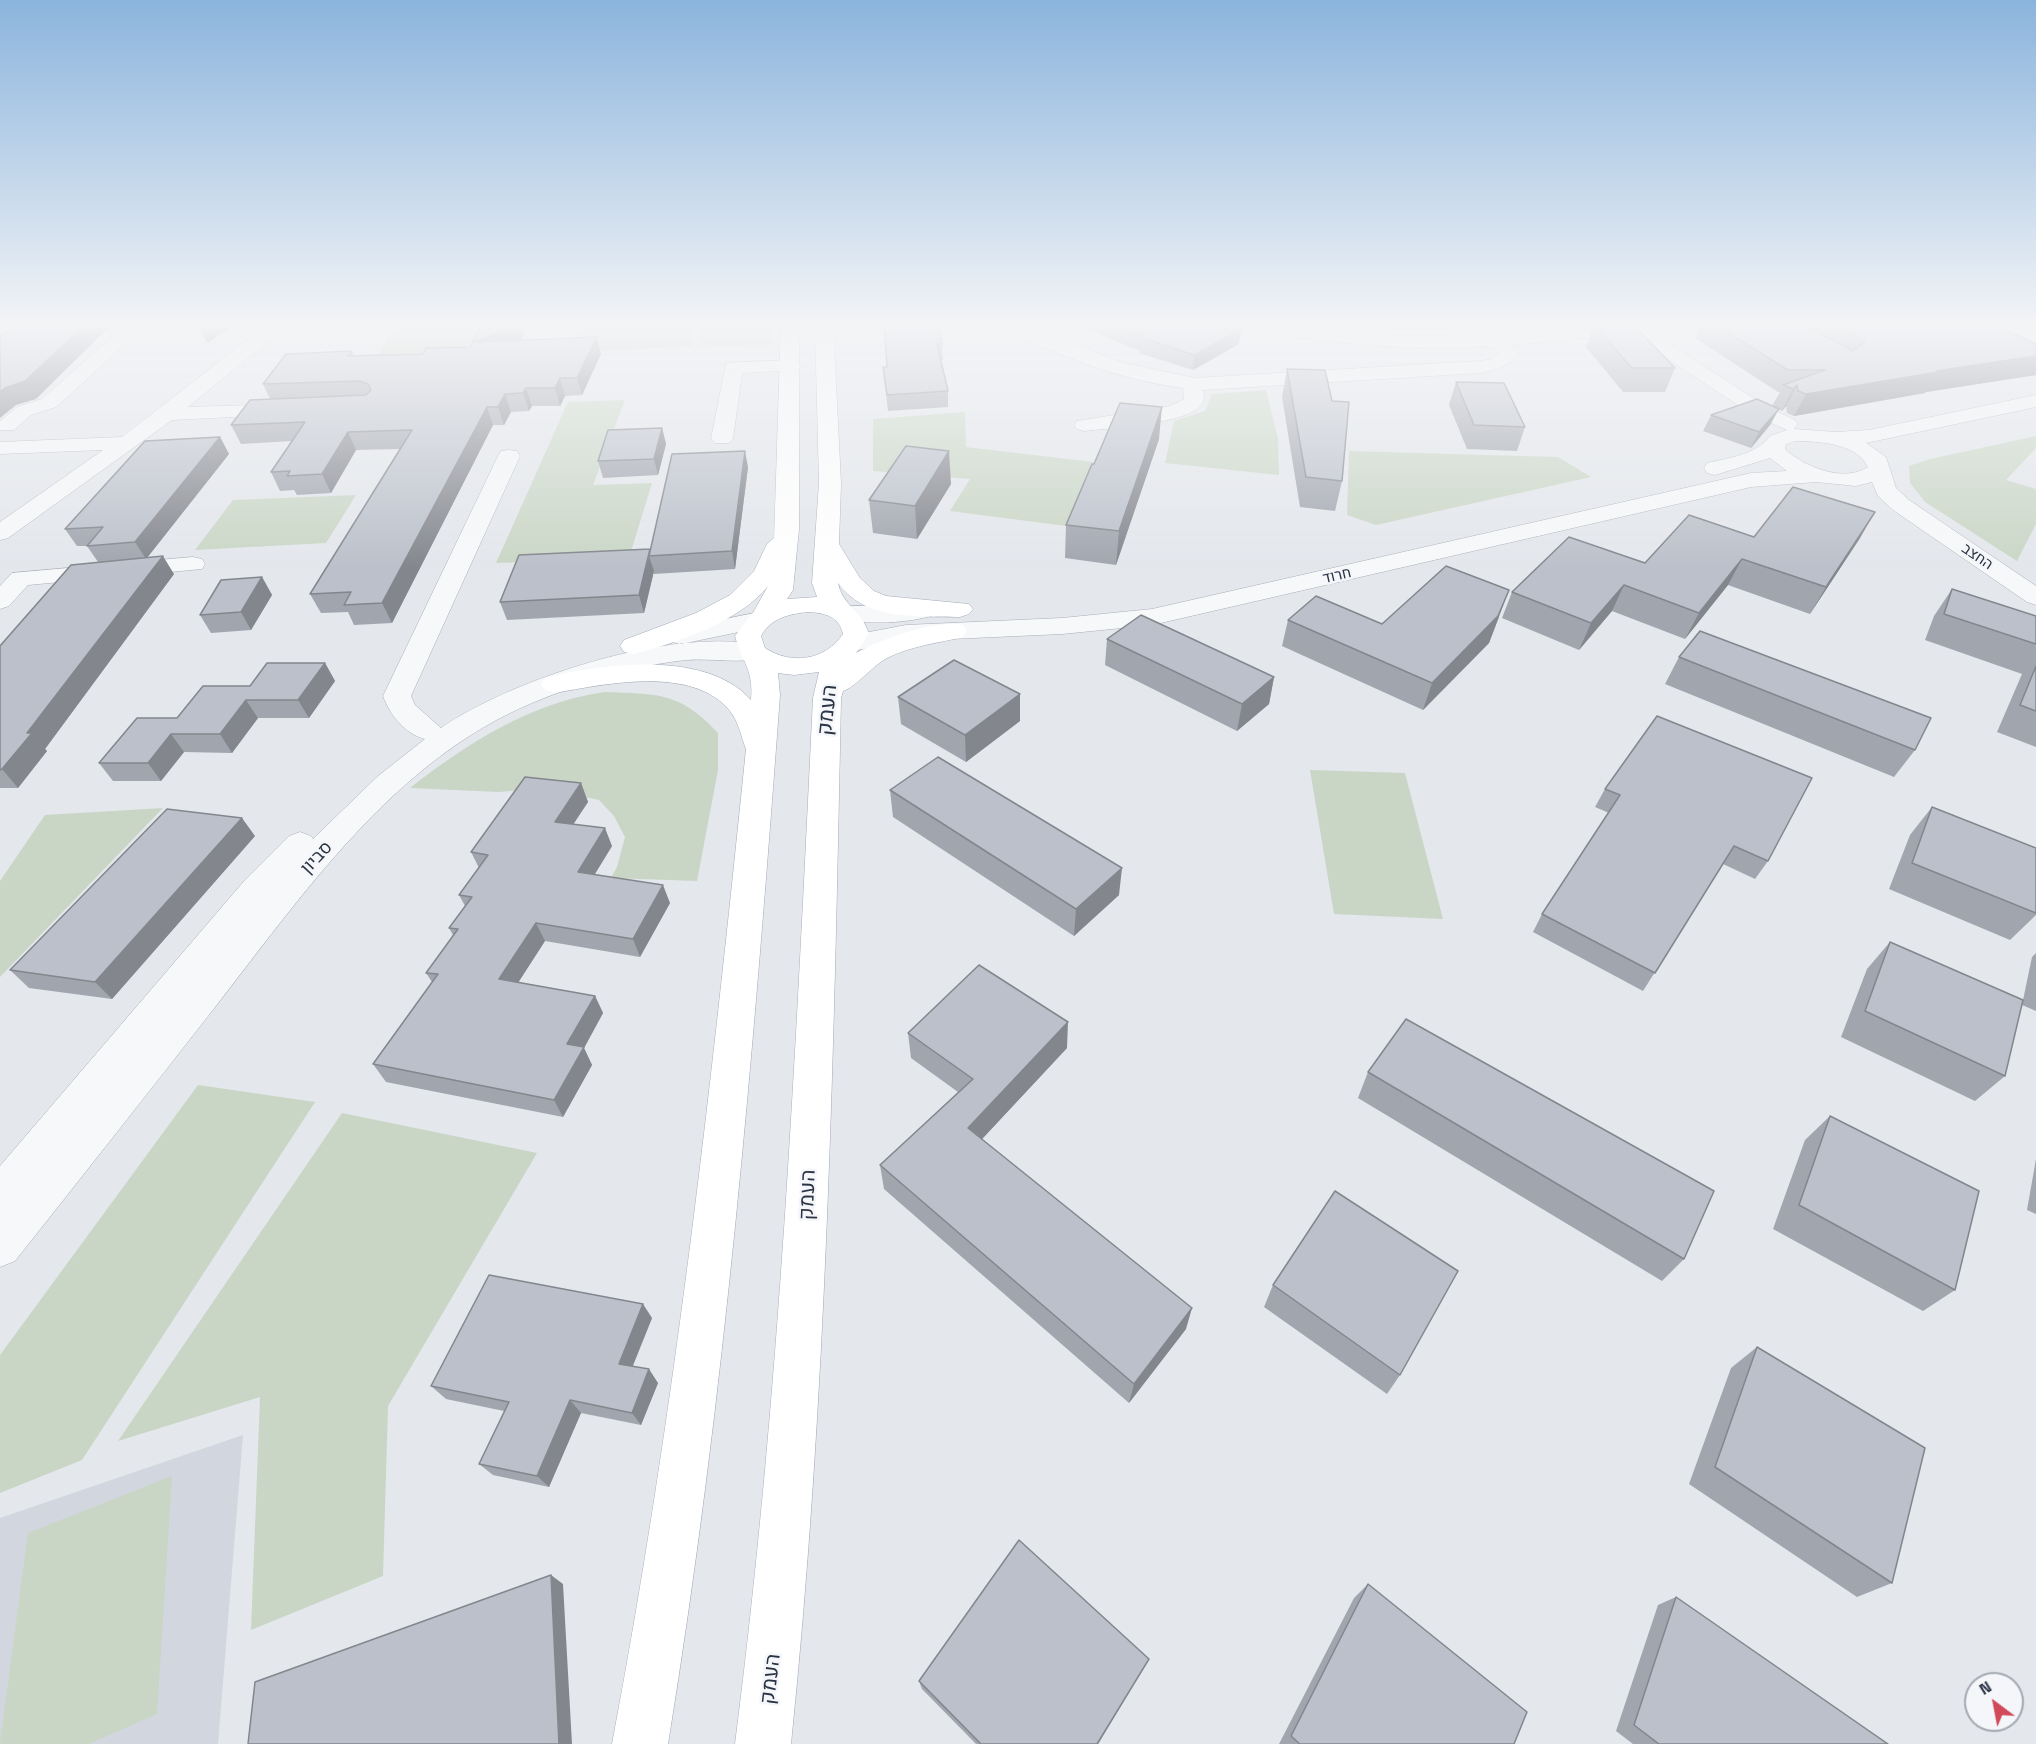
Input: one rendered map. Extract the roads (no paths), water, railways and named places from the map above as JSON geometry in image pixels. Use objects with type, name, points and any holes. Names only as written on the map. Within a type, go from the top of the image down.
[{"type":"main road","points":[[640,1744],[654,1671],[708,1308],[766,695],[759,636],[780,590],[787,529],[790,405]]},
{"type":"main road","points":[[827,405],[830,483],[825,583],[827,593],[844,628]]},
{"type":"main road","points":[[633,646],[718,612],[738,601],[765,574],[787,529]]},
{"type":"main road","points":[[827,544],[846,577],[865,596],[896,606],[957,620]]},
{"type":"main road","points":[[759,636],[800,604],[844,628]]},
{"type":"main road","points":[[826,698],[852,668],[866,657],[957,620]]},
{"type":"main road","points":[[759,636],[771,663],[803,666],[820,663],[844,628]]},
{"type":"main road","name":"העמק","points":[[763,1744],[773,1668],[804,1300],[826,698],[844,628]]},
{"type":"main road","points":[[555,684],[616,673],[644,672],[700,682],[738,701],[749,716],[761,751]]},
{"type":"street","points":[[7,426],[24,411],[42,405]]},
{"type":"street","points":[[0,533],[179,405]]},
{"type":"street","points":[[722,439],[727,405]]},
{"type":"street","points":[[1084,425],[1174,412],[1189,405]]},
{"type":"street","points":[[1752,405],[1798,428],[1869,453],[1879,468]]},
{"type":"street","points":[[1827,437],[1869,436],[2015,405]]},
{"type":"street","points":[[168,414],[308,409]]},
{"type":"street","name":"החצב","points":[[1761,411],[1776,430],[1774,450],[1779,458],[1796,468],[1894,502],[1918,516]]},
{"type":"street","points":[[1825,477],[1862,479],[1873,475],[1882,460],[1900,450],[2036,420]]},
{"type":"street","name":"חרוד","points":[[844,628],[879,636],[957,620],[1176,591],[1708,470],[1757,457],[1792,435],[1827,437]]},
{"type":"street","points":[[0,448],[126,443]]},
{"type":"street","points":[[427,730],[402,709],[397,696],[509,456]]},
{"type":"street","name":"החצב","points":[[1879,468],[1886,491],[1918,516],[2036,597]]},
{"type":"street","name":"חרוד","points":[[844,628],[873,614],[1062,626],[1181,612],[1751,480],[1825,477]]},
{"type":"street","points":[[0,601],[21,578],[193,564]]},
{"type":"street","name":"סביון","points":[[0,1197],[257,889],[337,805],[379,765],[452,713],[546,671],[633,646],[759,636]]},
{"type":"street","name":"סביון","points":[[0,1246],[285,894],[362,810],[401,772],[467,724],[555,684],[614,665],[759,636]]}]
